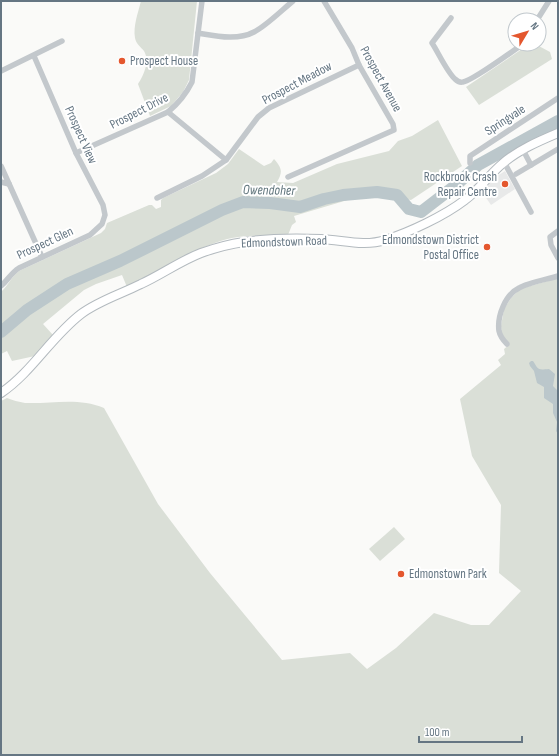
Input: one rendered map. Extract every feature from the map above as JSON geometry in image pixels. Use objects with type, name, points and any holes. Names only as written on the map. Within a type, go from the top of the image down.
[{"type":"main road","name":"Edmondstown Road","points":[[1,393],[13,385],[57,336],[81,314],[93,306],[142,284],[200,253],[233,243],[252,240],[322,239],[351,243],[384,241],[440,216],[456,207],[504,162],[523,150],[558,133]]},
{"type":"street","name":"Prospect Drive","points":[[76,153],[168,112],[177,105],[192,82],[202,1]]},
{"type":"street","points":[[198,34],[235,37],[254,32],[293,1]]},
{"type":"street","name":"Prospect Avenue","points":[[288,177],[394,130],[394,124],[324,1]]},
{"type":"street","points":[[542,12],[549,1]]},
{"type":"street","points":[[451,18],[432,43],[455,80],[464,82],[510,52]]},
{"type":"street","points":[[1,71],[62,42]]},
{"type":"street","name":"Prospect View","points":[[34,56],[76,153],[103,205],[105,215],[102,224]]},
{"type":"street","name":"Prospect Meadow","points":[[158,198],[202,176],[226,160],[258,117],[269,108],[359,64]]},
{"type":"street","name":"Springvale","points":[[470,163],[470,156],[558,98]]},
{"type":"street","points":[[168,112],[226,160]]},
{"type":"street","points":[[516,174],[558,149]]},
{"type":"street","points":[[523,150],[531,165]]},
{"type":"street","points":[[504,162],[531,212]]},
{"type":"street","points":[[1,166],[42,257]]},
{"type":"street","points":[[1,182],[9,184]]},
{"type":"street","name":"Prospect Glen","points":[[1,286],[13,272],[90,235],[102,224]]},
{"type":"street","points":[[558,231],[550,237],[551,245],[558,258]]},
{"type":"street","points":[[507,344],[499,332],[502,310],[509,297],[519,288],[558,276]]},
{"type":"shaded area","points":[[141,1],[197,1],[189,80],[183,92],[171,106],[150,116],[138,84],[144,72],[146,63],[146,55],[136,42],[135,38],[136,20]]},
{"type":"shaded area","points":[[547,50],[550,52],[552,59],[479,105],[466,87],[518,52],[547,52]]},
{"type":"shaded area","points":[[438,120],[462,166],[411,200],[385,196],[351,199],[294,216],[296,222],[292,225],[288,235],[246,236],[219,241],[193,252],[127,287],[122,275],[96,284],[84,290],[43,324],[53,335],[35,356],[12,361],[7,351],[1,354],[1,292],[16,273],[101,233],[105,229],[107,223],[149,205],[152,205],[156,209],[161,207],[161,200],[163,198],[216,173],[228,164],[239,149],[264,166],[271,163],[274,159],[281,170],[277,182],[293,183],[337,164],[389,151],[398,141],[412,136]]},
{"type":"shaded area","points":[[505,171],[515,189],[491,205],[482,192],[494,178]]},
{"type":"shaded area","points":[[558,278],[558,755],[1,755],[1,401],[7,398],[25,403],[75,402],[104,408],[158,504],[210,573],[282,660],[350,653],[367,669],[396,648],[434,613],[471,625],[489,625],[521,591],[499,573],[501,505],[472,456],[460,399],[501,365],[498,360],[505,354],[504,349],[510,344],[502,336],[501,326],[504,309],[511,298],[520,289]]},
{"type":"shaded area","points":[[533,361],[539,369],[549,369],[555,374],[553,386],[558,391],[558,434],[556,431],[557,422],[553,413],[553,404],[544,398],[544,387],[537,383],[534,371],[529,363]]},
{"type":"shaded area","points":[[394,527],[405,539],[380,561],[369,549]]},
{"type":"waterway","name":"Owendoher","points":[[1,332],[27,310],[67,284],[120,261],[222,210],[243,202],[270,203],[300,207],[324,199],[343,195],[377,192],[397,195],[409,209],[421,212],[456,185],[478,165],[558,121]]},
{"type":"place","name":"Prospect House","points":[[122,61]]},
{"type":"place","name":"Rockbrook Crash Repair Centre","points":[[505,184]]},
{"type":"place","name":"Edmondstown District Postal Office","points":[[487,247]]},
{"type":"place","name":"Edmonstown Park","points":[[401,574]]}]
